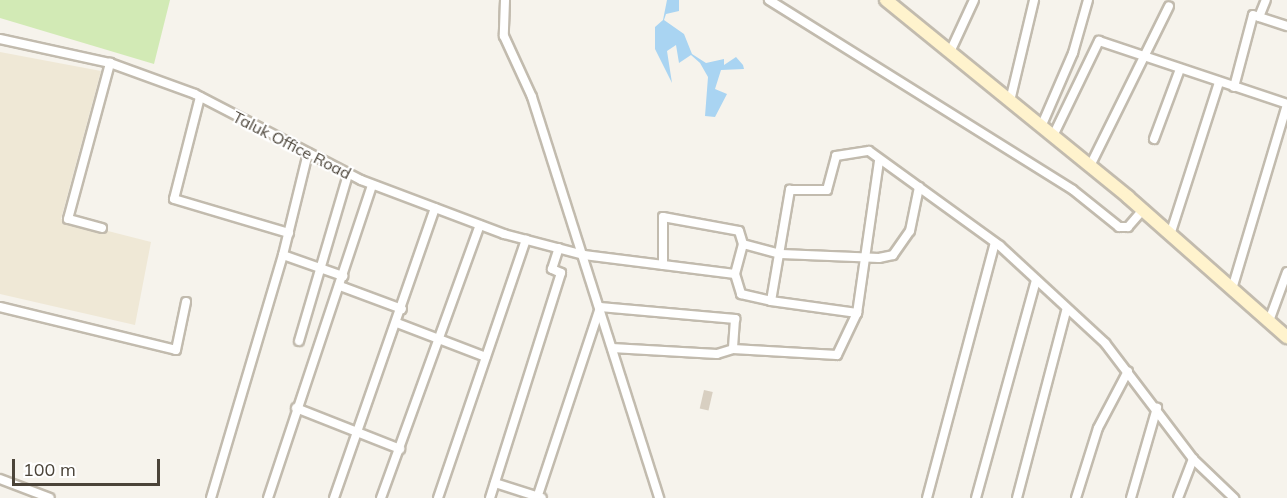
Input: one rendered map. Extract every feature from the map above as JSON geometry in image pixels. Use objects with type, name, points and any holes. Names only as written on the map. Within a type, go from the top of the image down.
[{"type":"main road","points":[[886,0],[1143,210],[1287,337]]},
{"type":"street","points":[[505,0],[504,36],[532,97],[584,255],[659,498]]},
{"type":"street","points":[[769,0],[1073,190],[1119,227],[1128,227],[1143,210]]},
{"type":"street","points":[[950,52],[974,0]]},
{"type":"street","points":[[1010,101],[1034,0]]},
{"type":"street","points":[[1041,127],[1074,53],[1088,0]]},
{"type":"street","points":[[1259,17],[1266,0]]},
{"type":"street","points":[[1090,166],[1169,6]]},
{"type":"street","points":[[1234,87],[1253,15],[1287,26]]},
{"type":"street","name":"Taluk Office Road","points":[[0,39],[110,63],[200,97],[372,185],[526,240],[584,255],[735,274]]},
{"type":"street","points":[[1053,136],[1099,41],[1287,104],[1232,289]]},
{"type":"street","points":[[102,228],[68,219],[110,63]]},
{"type":"street","points":[[1154,139],[1180,69]]},
{"type":"street","points":[[1170,235],[1219,82]]},
{"type":"street","points":[[200,97],[174,199],[289,233]]},
{"type":"street","points":[[771,301],[782,254],[790,190],[827,190],[836,156],[869,152],[995,243],[1067,308],[1128,371],[1193,459],[1234,498]]},
{"type":"street","points":[[211,498],[283,255],[309,153]]},
{"type":"street","points":[[612,348],[717,354],[733,349],[837,355],[857,313],[879,161]]},
{"type":"street","points":[[299,340],[348,174]]},
{"type":"street","points":[[268,498],[372,185]]},
{"type":"street","points":[[743,244],[782,254],[863,259],[893,255],[910,231],[919,187]]},
{"type":"street","points":[[334,498],[361,432],[435,208]]},
{"type":"street","points":[[663,265],[663,217],[739,231],[743,244],[735,274],[741,294],[771,301],[857,313]]},
{"type":"street","points":[[381,498],[441,340],[480,225]]},
{"type":"street","points":[[438,498],[526,240]]},
{"type":"street","points":[[927,498],[995,243]]},
{"type":"street","points":[[490,498],[561,273],[552,269],[559,248]]},
{"type":"street","points":[[283,255],[343,276]]},
{"type":"street","points":[[1269,321],[1287,272]]},
{"type":"street","points":[[976,498],[1036,280]]},
{"type":"street","points":[[339,286],[402,309]]},
{"type":"street","points":[[0,307],[176,350],[186,302]]},
{"type":"street","points":[[600,307],[735,319],[733,349]]},
{"type":"street","points":[[495,483],[539,498],[600,307]]},
{"type":"street","points":[[1017,498],[1067,308]]},
{"type":"street","points":[[397,323],[486,357]]},
{"type":"street","points":[[1076,498],[1098,428],[1128,371]]},
{"type":"street","points":[[297,408],[400,449]]},
{"type":"street","points":[[1131,498],[1157,408]]},
{"type":"street","points":[[1178,498],[1193,459]]},
{"type":"street","points":[[0,479],[50,498]]},
{"type":"shaded area","points":[[0,52],[101,71],[61,219],[151,242],[135,325],[0,294]]},
{"type":"green space","points":[[0,0],[170,0],[154,64],[0,18]]},
{"type":"water","points":[[667,0],[679,0],[679,11],[666,14],[664,20],[684,34],[692,54],[706,63],[724,59],[724,65],[736,57],[743,65],[744,69],[721,70],[715,89],[727,94],[715,117],[705,116],[708,77],[700,63],[691,55],[679,63],[676,45],[667,51],[672,83],[655,49],[655,27],[663,20]]},
{"type":"building","points":[[704,390],[713,392],[708,411],[700,409]]}]
